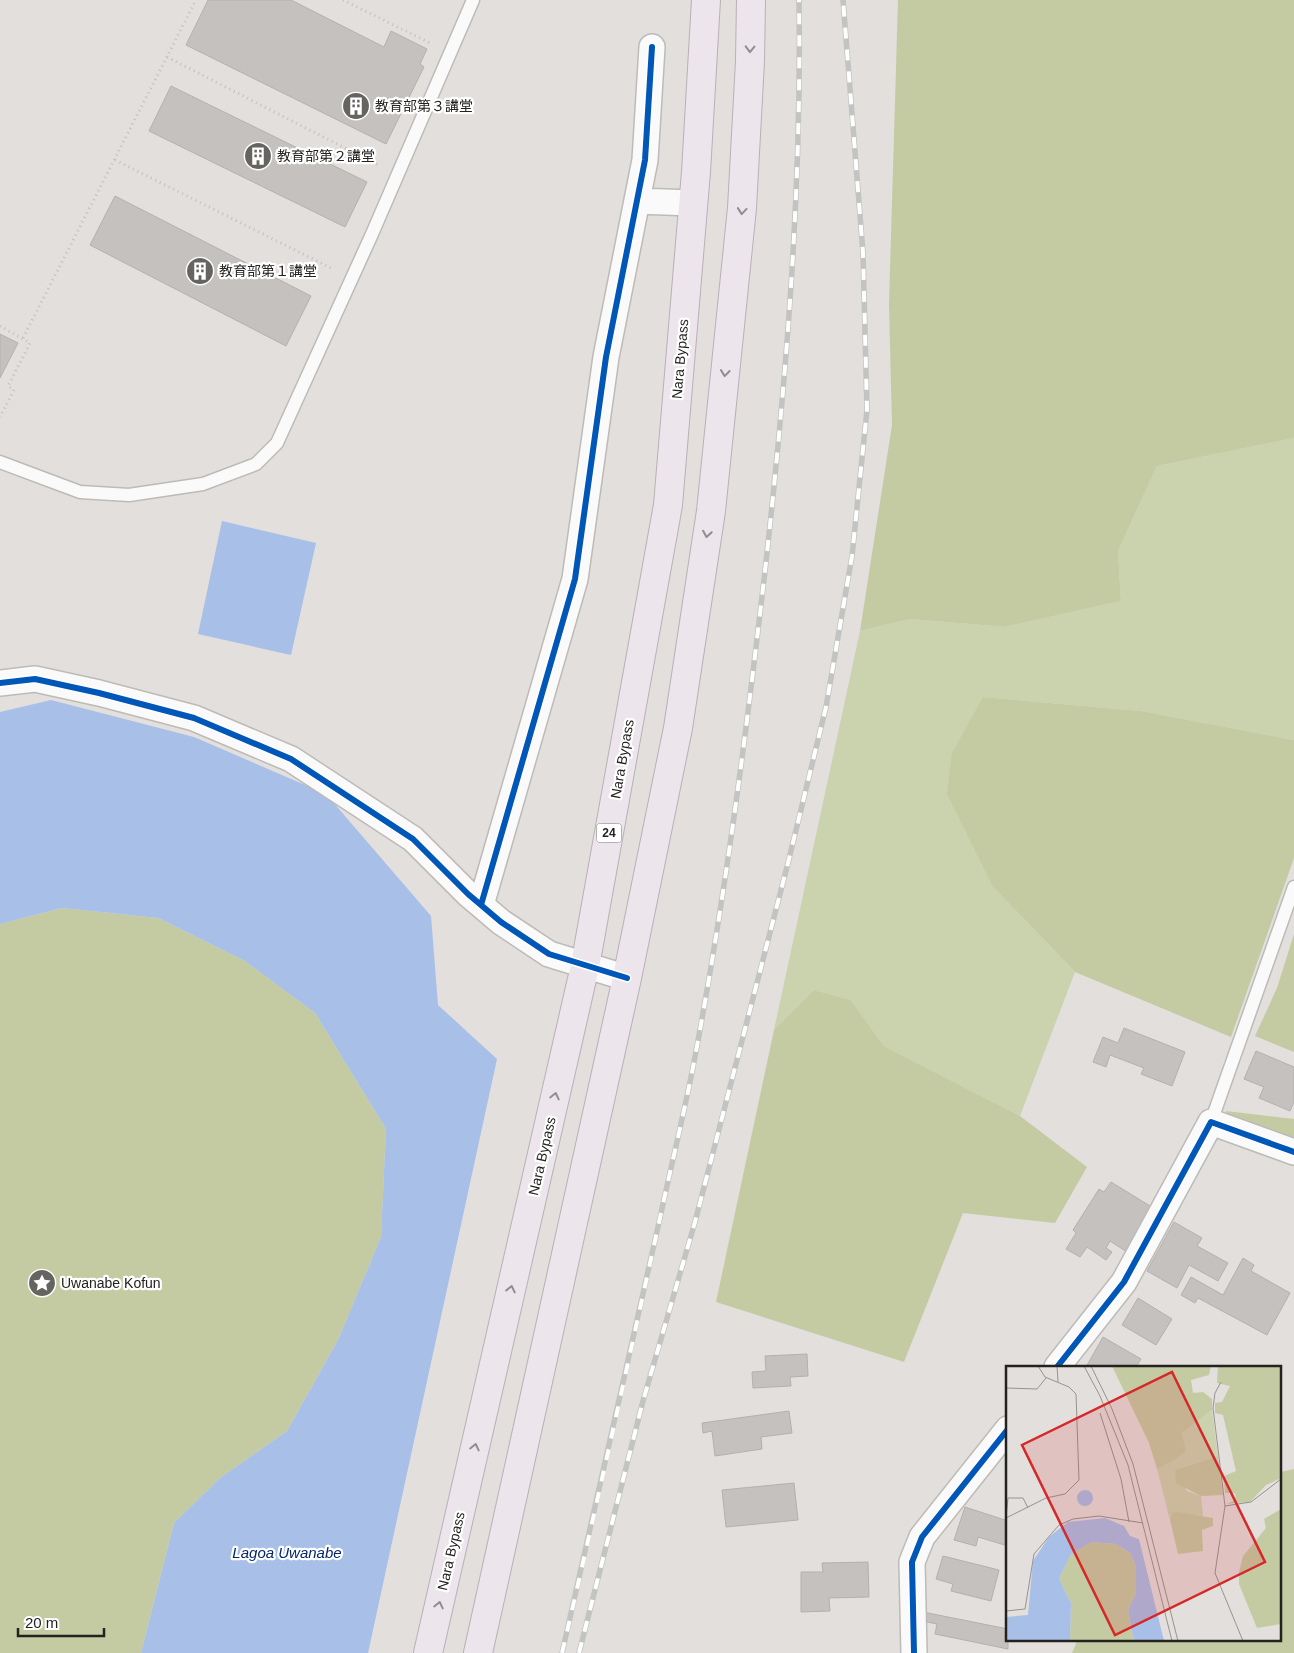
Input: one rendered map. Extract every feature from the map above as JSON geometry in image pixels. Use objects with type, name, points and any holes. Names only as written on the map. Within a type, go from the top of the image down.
[{"type":"highway","name":"Nara Bypass","points":[[428,1653],[585,966],[668,505],[693,203],[706,0]]},
{"type":"highway","points":[[478,1653],[627,978],[678,728],[711,511],[742,208],[750,62],[751,0]]},
{"type":"street","points":[[481,905],[575,579],[606,358],[645,160],[652,47]]},
{"type":"street","points":[[636,201],[693,203]]},
{"type":"street","points":[[0,683],[35,679],[99,693],[194,718],[291,759],[413,840],[501,922],[549,954],[627,978]]},
{"type":"street","points":[[1058,1366],[1124,1282],[1211,1122],[1294,1152]]},
{"type":"street","points":[[914,1653],[912,1562],[922,1537],[1006,1431]]},
{"type":"lane","points":[[0,462],[80,492],[129,495],[203,484],[256,464],[277,443],[352,278],[473,0]]},
{"type":"lane","points":[[1211,1122],[1294,887]]},
{"type":"path","points":[[23,338],[196,0]]},
{"type":"path","points":[[343,0],[450,53]]},
{"type":"path","points":[[167,57],[397,175]]},
{"type":"path","points":[[114,160],[352,278]]},
{"type":"path","points":[[0,326],[30,343],[8,386],[14,390],[0,417]]},
{"type":"green space","points":[[898,0],[1294,0],[1294,438],[1157,466],[1118,551],[1121,601],[1005,627],[910,619],[860,631],[892,425],[889,304]]},
{"type":"green space","points":[[1294,438],[1294,740],[1141,711],[983,697],[993,887],[1075,972],[1020,1116],[884,1046],[851,1000],[814,990],[774,1030],[860,631],[910,619],[1005,627],[1121,601],[1118,551],[1157,466]]},
{"type":"green space","points":[[983,697],[1141,711],[1294,740],[1294,858],[1231,1037],[1075,972],[993,887],[947,794],[952,753]]},
{"type":"green space","points":[[62,908],[158,918],[245,961],[315,1013],[386,1129],[381,1237],[338,1340],[287,1431],[220,1478],[174,1523],[141,1653],[0,1653],[0,924]]},
{"type":"green space","points":[[1294,934],[1294,1052],[1255,1036],[1277,988]]},
{"type":"green space","points":[[814,990],[851,1000],[884,1046],[1020,1116],[1087,1167],[1055,1223],[963,1213],[904,1362],[716,1302],[774,1030]]},
{"type":"green space","points":[[1226,1111],[1294,1119],[1294,1145],[1228,1117]]},
{"type":"green space","points":[[1294,1469],[1294,1653],[1072,1653],[1078,1640],[1282,1640],[1282,1472]]},
{"type":"water","points":[[222,521],[316,543],[291,655],[198,634]]},
{"type":"water","name":"Lagoa Uwanabe","points":[[51,700],[194,737],[326,794],[431,916],[438,1005],[497,1059],[368,1653],[141,1653],[174,1523],[220,1478],[287,1431],[338,1340],[381,1237],[386,1129],[315,1013],[245,961],[158,918],[62,908],[0,924],[0,712]]},
{"type":"building","name":"教育部第３講堂","points":[[208,0],[291,0],[384,47],[391,31],[427,49],[420,64],[424,67],[386,144],[186,45]]},
{"type":"building","name":"教育部第２講堂","points":[[171,86],[367,182],[345,227],[149,131]]},
{"type":"building","name":"教育部第１講堂","points":[[115,196],[311,296],[286,346],[90,245]]},
{"type":"building","points":[[0,334],[18,343],[0,378]]},
{"type":"building","points":[[1124,1028],[1185,1052],[1172,1086],[1141,1074],[1144,1068],[1110,1055],[1106,1067],[1093,1062],[1103,1037],[1118,1043]]},
{"type":"building","points":[[1256,1051],[1294,1067],[1294,1102],[1290,1111],[1259,1098],[1264,1087],[1244,1079]]},
{"type":"building","points":[[1111,1182],[1155,1209],[1127,1252],[1110,1241],[1106,1248],[1112,1252],[1106,1260],[1087,1247],[1080,1257],[1066,1249],[1076,1233],[1073,1230],[1099,1189],[1104,1192]]},
{"type":"building","points":[[1174,1222],[1202,1238],[1197,1246],[1228,1263],[1218,1281],[1189,1265],[1177,1288],[1147,1271]]},
{"type":"building","points":[[1243,1258],[1254,1265],[1251,1271],[1290,1293],[1267,1335],[1198,1298],[1195,1303],[1181,1295],[1191,1277],[1223,1295]]},
{"type":"building","points":[[1138,1298],[1172,1319],[1156,1345],[1122,1325]]},
{"type":"building","points":[[1103,1337],[1141,1359],[1137,1366],[1087,1366]]},
{"type":"building","points":[[807,1354],[808,1376],[790,1377],[791,1386],[753,1388],[752,1372],[766,1371],[765,1356]]},
{"type":"building","points":[[789,1411],[792,1433],[761,1437],[762,1449],[715,1456],[712,1431],[703,1433],[702,1423]]},
{"type":"building","points":[[794,1483],[798,1520],[726,1527],[722,1490]]},
{"type":"building","points":[[965,1507],[1006,1520],[1006,1545],[978,1537],[976,1546],[954,1540]]},
{"type":"building","points":[[943,1556],[999,1570],[991,1601],[951,1591],[953,1584],[936,1579]]},
{"type":"building","points":[[868,1562],[869,1597],[829,1598],[830,1611],[801,1612],[801,1572],[823,1572],[822,1563]]},
{"type":"building","points":[[923,1612],[1006,1629],[1008,1649],[935,1634],[937,1624],[922,1621]]},
{"type":"railway","points":[[562,1653],[690,1082],[716,940],[734,817],[765,571],[786,357],[798,143],[799,0]]},
{"type":"railway","points":[[579,1653],[643,1401],[695,1222],[787,867],[826,707],[852,556],[867,410],[863,253],[843,0]]},
{"type":"cycle path","points":[[481,905],[575,579],[606,357],[645,160],[652,47]]},
{"type":"cycle path","points":[[0,683],[35,679],[99,693],[194,718],[291,759],[413,839],[468,894],[501,922],[549,954],[627,978]]},
{"type":"cycle path","points":[[1058,1366],[1124,1282],[1211,1122],[1294,1152]]},
{"type":"cycle path","points":[[914,1653],[912,1562],[922,1537],[1006,1432]]},
{"type":"place","name":"教育部第３講堂","points":[[356,106]]},
{"type":"place","name":"教育部第２講堂","points":[[258,156]]},
{"type":"place","name":"教育部第１講堂","points":[[200,271]]},
{"type":"place","name":"Uwanabe Kofun","points":[[42,1283]]}]
